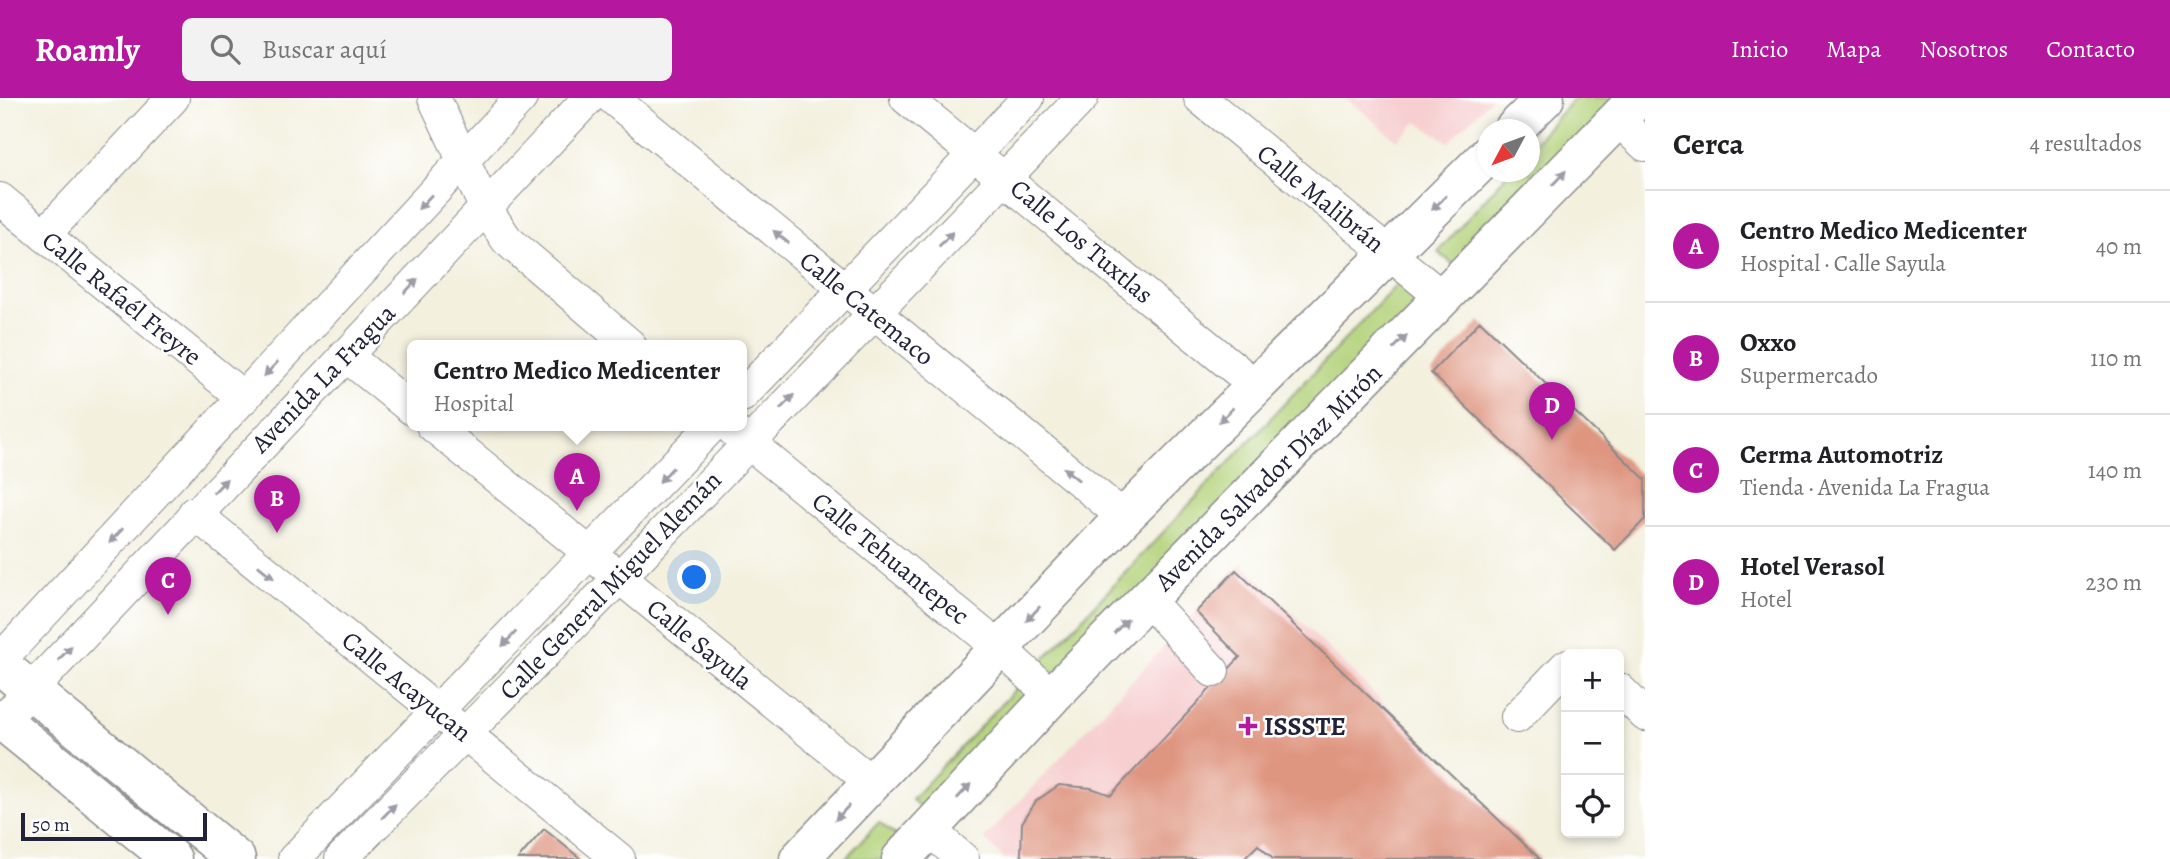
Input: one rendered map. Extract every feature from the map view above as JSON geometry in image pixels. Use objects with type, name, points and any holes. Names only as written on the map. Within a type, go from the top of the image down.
[{"type":"main road","points":[[1524,119],[1545,98]]},
{"type":"main road","name":"Avenida Salvador Díaz Mirón","points":[[901,859],[1052,696],[1627,108]]},
{"type":"main road","points":[[799,859],[1124,517],[1477,166]]},
{"type":"main road","points":[[0,663],[236,859]]},
{"type":"main road","points":[[1,721],[172,859]]},
{"type":"street","points":[[44,235],[173,98]]},
{"type":"street","points":[[434,98],[485,207],[507,240],[624,340]]},
{"type":"street","name":"Avenida La Fragua","points":[[1,721],[194,513],[589,98]]},
{"type":"street","name":"Calle Catemaco","points":[[612,98],[1124,517]]},
{"type":"street","name":"Calle Los Tuxtlas","points":[[906,98],[1256,386]]},
{"type":"street","points":[[747,390],[1028,98]]},
{"type":"street","name":"Calle General Miguel Alemán","points":[[747,425],[873,313],[1082,98]]},
{"type":"street","name":"Calle Malibrán","points":[[1200,98],[1443,298]]},
{"type":"street","points":[[505,105],[527,162]]},
{"type":"street","name":"Avenida La Fragua","points":[[0,663],[464,160],[505,105]]},
{"type":"street","points":[[1627,108],[1645,145]]},
{"type":"street","name":"Calle Rafaél Freyre","points":[[0,199],[244,398]]},
{"type":"street","points":[[345,355],[407,405]]},
{"type":"street","name":"Calle Sayula","points":[[439,431],[871,782]]},
{"type":"street","name":"Calle General Miguel Alemán","points":[[294,859],[592,554],[707,431]]},
{"type":"street","name":"Calle General Miguel Alemán","points":[[341,859],[619,578],[738,433]]},
{"type":"street","name":"Calle Tehuantepec","points":[[738,433],[1001,649],[1052,696]]},
{"type":"street","name":"Calle Acayucan","points":[[194,513],[619,859]]},
{"type":"street","points":[[1147,599],[1213,671]]},
{"type":"street","points":[[1517,717],[1561,671]]},
{"type":"street","points":[[1624,694],[1645,715]]},
{"type":"street","points":[[928,829],[963,859]]},
{"type":"shaded area","points":[[1346,98],[1492,98],[1449,142],[1417,122],[1397,140]]},
{"type":"shaded area","name":"ISSSTE","points":[[1242,563],[1541,859],[1004,859],[984,839]]},
{"type":"green space","points":[[1574,98],[1621,98],[1459,269],[1438,252],[1500,182],[1540,182],[1540,137]]},
{"type":"green space","points":[[1400,281],[1417,307],[927,816],[912,799]]},
{"type":"green space","points":[[879,822],[903,841],[886,859],[845,859]]},
{"type":"building","points":[[1480,321],[1645,479],[1645,519],[1615,550],[1431,373]]},
{"type":"building","name":"ISSSTE","points":[[1236,570],[1540,859],[1273,859],[1258,845],[1244,859],[1024,859],[1021,854],[1022,823],[1036,801],[1059,785],[1091,788],[1111,795],[1240,657],[1196,612]]},
{"type":"building","points":[[544,829],[581,859],[518,859]]},
{"type":"place","name":"Hotel Verasol","points":[[1552,440]]},
{"type":"place","name":"Centro Medico Medicenter","points":[[577,511]]},
{"type":"place","name":"Oxxo","points":[[277,533]]},
{"type":"place","name":"Cerma Automotriz","points":[[168,615]]},
{"type":"place","name":"ISSSTE","points":[[1248,726]]}]
